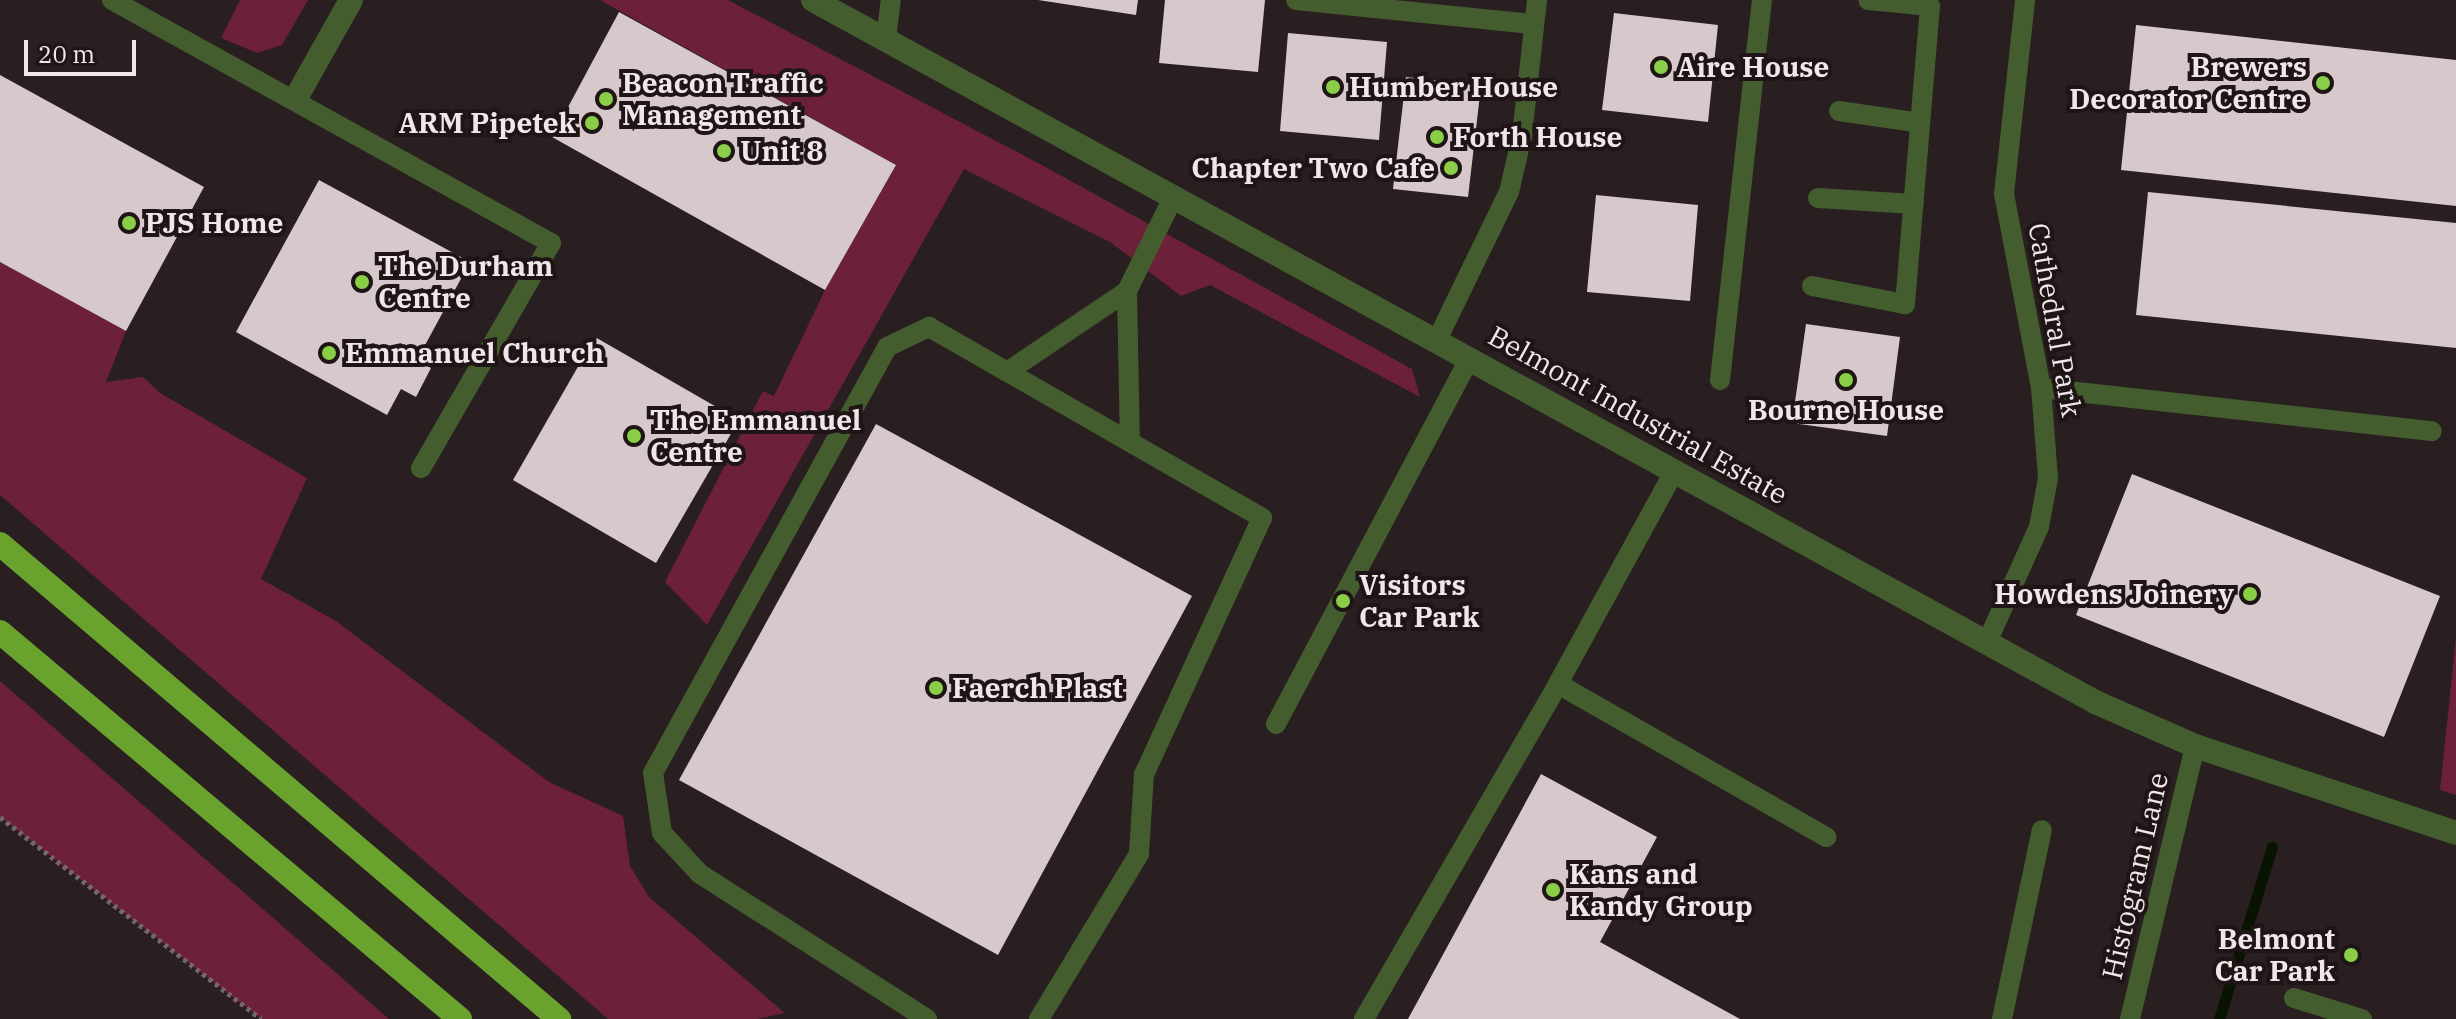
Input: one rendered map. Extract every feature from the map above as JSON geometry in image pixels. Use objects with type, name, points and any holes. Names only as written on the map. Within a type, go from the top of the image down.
[{"type":"highway","points":[[0,544],[559,1019]]},
{"type":"highway","points":[[0,632],[460,1019]]},
{"type":"street","points":[[296,98],[351,0]]},
{"type":"street","name":"Belmont Industrial Estate","points":[[813,0],[1988,640],[2095,702],[2195,746],[2456,833]]},
{"type":"lane","points":[[112,0],[296,98],[551,243],[421,468]]},
{"type":"lane","points":[[886,39],[891,0]]},
{"type":"lane","points":[[1296,0],[1534,24]]},
{"type":"lane","points":[[1437,340],[1509,192],[1522,136],[1537,0]]},
{"type":"lane","points":[[1720,380],[1762,0]]},
{"type":"lane","points":[[1812,286],[1905,304],[1930,6],[1868,0]]},
{"type":"lane","name":"Cathedral Park","points":[[1988,640],[2039,527],[2048,478],[2041,388],[2004,194],[2025,0]]},
{"type":"lane","points":[[1839,111],[1920,123]]},
{"type":"lane","points":[[1130,442],[1127,291],[1174,196]]},
{"type":"lane","points":[[1818,198],[1914,204]]},
{"type":"lane","points":[[1007,372],[1127,291]]},
{"type":"lane","points":[[927,1019],[700,874],[662,833],[653,773],[887,347],[929,327],[1262,518],[1144,774],[1139,854],[1039,1019]]},
{"type":"lane","points":[[1276,724],[1470,358]]},
{"type":"lane","points":[[2041,388],[2432,431]]},
{"type":"lane","points":[[1364,1019],[1558,684],[1675,470]]},
{"type":"lane","points":[[1558,684],[1826,837]]},
{"type":"lane","name":"Histogram Lane","points":[[2130,1019],[2195,746]]},
{"type":"lane","points":[[2002,1019],[2042,830]]},
{"type":"lane","points":[[2294,998],[2362,1019]]},
{"type":"path","points":[[0,817],[261,1019]]},
{"type":"shaded area","points":[[240,0],[308,0],[282,45],[257,53],[221,38]]},
{"type":"shaded area","points":[[600,0],[728,0],[1040,164],[1412,369],[1420,397],[1210,285],[1181,296],[1110,242],[964,169],[707,625],[665,582],[763,391],[774,396],[825,290],[896,165]]},
{"type":"shaded area","points":[[0,262],[126,331],[106,382],[143,377],[160,393],[307,478],[261,579],[336,621],[549,782],[623,816],[630,866],[649,897],[785,1013],[758,1019],[608,1019],[0,495]]},
{"type":"shaded area","points":[[2456,638],[2456,795],[2440,790]]},
{"type":"shaded area","points":[[0,681],[389,1019],[261,1019],[0,817]]},
{"type":"building","points":[[1038,0],[1138,0],[1136,15]]},
{"type":"building","points":[[1165,0],[1265,0],[1258,72],[1159,63]]},
{"type":"building","name":"Unit 8","points":[[619,12],[896,165],[825,290],[552,137]]},
{"type":"building","name":"Aire House","points":[[1614,13],[1718,25],[1708,122],[1602,110]]},
{"type":"building","points":[[2136,25],[2456,60],[2456,206],[2121,170]]},
{"type":"building","name":"Humber House","points":[[1288,33],[1387,42],[1379,140],[1280,131]]},
{"type":"building","points":[[0,75],[204,187],[126,331],[0,262]]},
{"type":"building","name":"Forth House","points":[[1406,77],[1481,86],[1468,197],[1393,189]]},
{"type":"building","name":"The Durham Centre","points":[[319,180],[470,262],[417,360],[431,368],[416,397],[401,389],[387,415],[236,332]]},
{"type":"building","points":[[2148,192],[2456,223],[2456,348],[2136,315]]},
{"type":"building","points":[[1596,195],[1698,205],[1690,301],[1587,292]]},
{"type":"building","name":"Bourne House","points":[[1806,324],[1900,337],[1887,436],[1792,423]]},
{"type":"building","name":"The Emmanuel Centre","points":[[595,337],[739,420],[656,563],[513,480]]},
{"type":"building","name":"Faerch Plast","points":[[876,424],[1192,596],[998,955],[679,780]]},
{"type":"building","points":[[2132,474],[2440,596],[2384,737],[2076,615]]},
{"type":"building","name":"Kans and Kandy Group","points":[[1541,774],[1657,837],[1600,942],[1740,1019],[1408,1019]]},
{"type":"waterway","points":[[2219,1019],[2272,847]]},
{"type":"place","name":"Aire House","points":[[1661,67]]},
{"type":"place","name":"Brewers Decorator Centre","points":[[2323,83]]},
{"type":"place","name":"Humber House","points":[[1333,87]]},
{"type":"place","name":"Beacon Traffic Management","points":[[606,99]]},
{"type":"place","name":"ARM Pipetek","points":[[592,123]]},
{"type":"place","name":"Forth House","points":[[1437,137]]},
{"type":"place","name":"Unit 8","points":[[724,151]]},
{"type":"place","name":"Chapter Two Cafe","points":[[1451,168]]},
{"type":"place","name":"PJS Home","points":[[129,223]]},
{"type":"place","name":"The Durham Centre","points":[[362,282]]},
{"type":"place","name":"Emmanuel Church","points":[[329,353]]},
{"type":"place","name":"Bourne House","points":[[1846,380]]},
{"type":"place","name":"The Emmanuel Centre","points":[[634,436]]},
{"type":"place","name":"Howdens Joinery","points":[[2250,594]]},
{"type":"place","name":"Visitors Car Park","points":[[1343,601]]},
{"type":"place","name":"Faerch Plast","points":[[936,688]]},
{"type":"place","name":"Kans and Kandy Group","points":[[1553,890]]},
{"type":"place","name":"Belmont Car Park","points":[[2351,955]]}]
